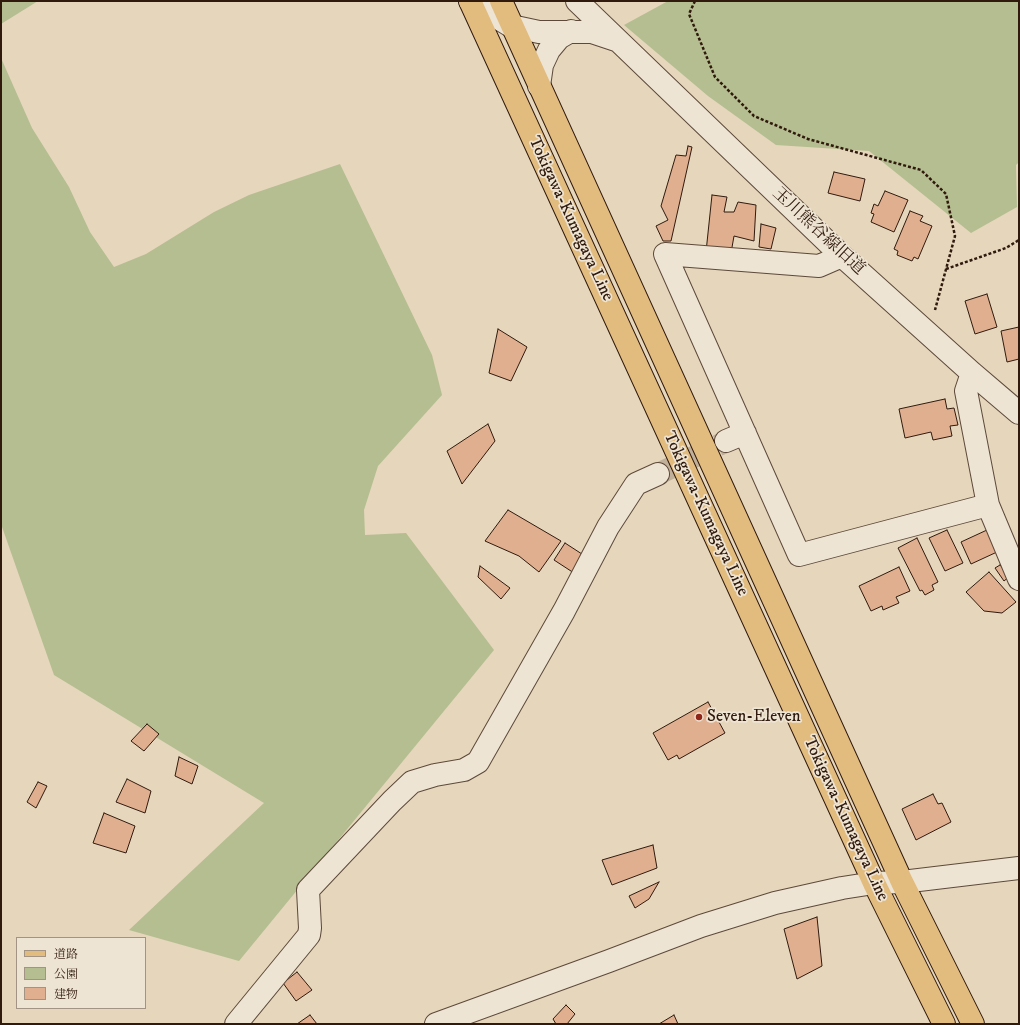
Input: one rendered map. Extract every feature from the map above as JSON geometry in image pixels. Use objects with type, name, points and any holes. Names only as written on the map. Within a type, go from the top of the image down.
[{"type":"main road","name":"Tokigawa-Kumagaya Line","points":[[470,1],[874,883],[944,1024]]},
{"type":"main road","name":"Tokigawa-Kumagaya Line","points":[[501,1],[538,86],[902,882],[973,1024]]},
{"type":"street","points":[[470,1],[511,26],[540,32],[592,32],[607,36],[624,44]]},
{"type":"street","name":"玉川熊谷線旧道","points":[[577,1],[624,44],[842,256],[928,334],[1019,413]]},
{"type":"street","points":[[538,86],[542,65],[549,50],[559,38],[571,31]]},
{"type":"street","points":[[842,256],[819,266],[665,254],[735,437],[799,555],[988,505]]},
{"type":"street","points":[[972,373],[966,391],[988,505],[1019,579]]},
{"type":"street","points":[[236,1024],[309,935],[308,890],[392,801],[412,782],[436,775],[464,770],[478,762],[564,611],[608,528],[636,484],[658,474]]},
{"type":"street","points":[[436,1024],[609,962],[701,926],[775,903],[842,888],[874,883],[902,882],[1019,868]]},
{"type":"path","points":[[695,1],[689,14],[715,77],[754,116],[808,139],[921,170],[946,194],[955,236],[928,334]]},
{"type":"path","points":[[946,270],[1006,248],[1019,240]]},
{"type":"green space","points":[[1,1],[38,1],[1,24]]},
{"type":"green space","points":[[668,1],[1019,1],[1019,162],[1016,165],[1017,207],[971,233],[869,151],[776,145],[708,96],[624,25]]},
{"type":"green space","points":[[1,58],[32,128],[69,187],[90,232],[114,267],[146,254],[214,212],[249,195],[340,164],[432,355],[442,395],[378,466],[364,510],[365,535],[406,533],[494,650],[239,961],[129,930],[264,803],[54,675],[1,524]]},
{"type":"building","points":[[688,146],[692,147],[671,241],[663,241],[656,226],[668,220],[661,206],[676,155],[686,156]]},
{"type":"building","points":[[834,172],[865,179],[860,201],[828,193]]},
{"type":"building","points":[[885,191],[908,200],[894,232],[871,222],[874,214],[871,213],[874,204],[878,206]]},
{"type":"building","points":[[712,195],[727,197],[724,212],[734,212],[738,202],[756,205],[754,241],[734,236],[731,253],[706,252]]},
{"type":"building","points":[[910,211],[923,216],[920,221],[932,226],[918,259],[914,257],[912,261],[897,255],[898,251],[894,249]]},
{"type":"building","points":[[761,224],[776,228],[771,249],[759,247]]},
{"type":"building","points":[[987,294],[997,327],[975,334],[965,301]]},
{"type":"building","points":[[1019,327],[1019,359],[1007,362],[1001,331]]},
{"type":"building","points":[[498,329],[527,347],[511,381],[489,373]]},
{"type":"building","points":[[945,399],[947,409],[954,408],[958,425],[950,426],[952,436],[933,440],[931,432],[905,438],[899,409]]},
{"type":"building","points":[[488,424],[495,441],[462,484],[447,451]]},
{"type":"building","points":[[508,510],[561,541],[539,572],[519,556],[485,541]]},
{"type":"building","points":[[947,530],[963,563],[945,571],[929,538]]},
{"type":"building","points":[[987,530],[997,552],[971,564],[961,542]]},
{"type":"building","points":[[917,538],[938,582],[932,585],[934,590],[925,595],[922,590],[920,591],[898,548]]},
{"type":"building","points":[[565,543],[585,556],[574,573],[554,560]]},
{"type":"building","points":[[1000,565],[1010,576],[1004,581],[995,568]]},
{"type":"building","points":[[480,566],[510,588],[501,599],[478,577]]},
{"type":"building","points":[[899,567],[910,591],[896,597],[899,603],[883,610],[882,606],[871,611],[859,586]]},
{"type":"building","points":[[989,572],[1016,602],[1002,613],[984,611],[966,592]]},
{"type":"building","name":"Seven-Eleven","points":[[708,702],[725,733],[679,759],[677,755],[668,760],[653,733]]},
{"type":"building","points":[[147,724],[159,734],[144,751],[131,741]]},
{"type":"building","points":[[179,757],[198,766],[192,784],[175,776]]},
{"type":"building","points":[[127,779],[151,791],[145,813],[116,802]]},
{"type":"building","points":[[38,782],[47,786],[36,808],[27,802]]},
{"type":"building","points":[[933,794],[938,804],[942,803],[951,822],[916,840],[902,809]]},
{"type":"building","points":[[104,813],[135,826],[126,853],[93,843]]},
{"type":"building","points":[[653,845],[657,868],[612,885],[602,860]]},
{"type":"building","points":[[659,882],[649,899],[635,908],[629,896]]},
{"type":"building","points":[[817,917],[822,966],[797,979],[784,929]]},
{"type":"building","points":[[297,972],[312,990],[296,1001],[283,983]]},
{"type":"building","points":[[566,1005],[575,1014],[567,1024],[556,1024],[553,1019]]},
{"type":"building","points":[[310,1015],[317,1024],[297,1024]]},
{"type":"building","points":[[674,1015],[678,1024],[659,1024]]},
{"type":"tunnel","points":[[658,474],[723,443]]},
{"type":"place","name":"Seven-Eleven","points":[[699,717]]}]
